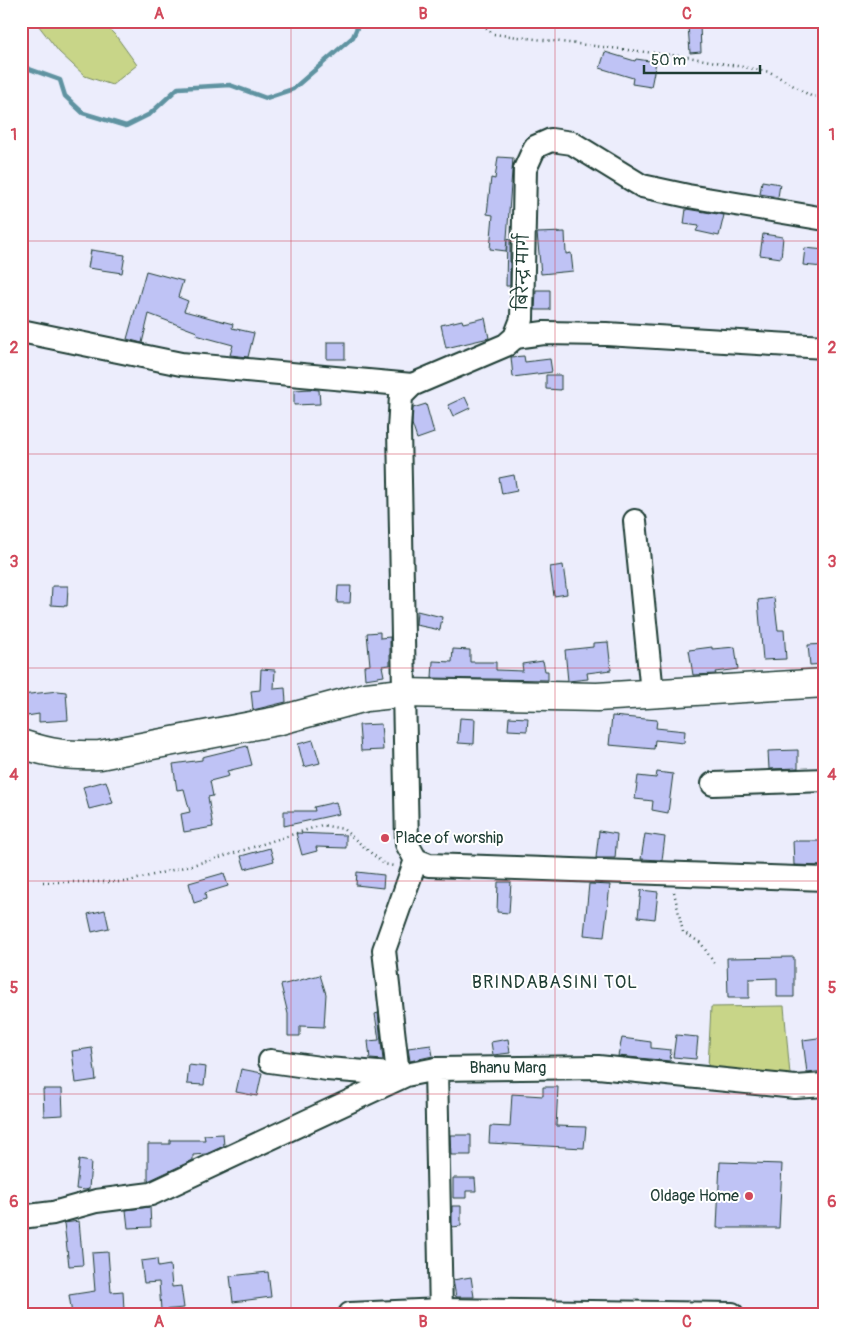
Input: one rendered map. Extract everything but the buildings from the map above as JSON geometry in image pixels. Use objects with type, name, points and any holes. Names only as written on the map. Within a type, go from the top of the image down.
[{"type":"main road","points":[[21,744],[49,753],[74,756],[100,755],[277,722],[366,697],[403,693],[597,697],[825,682]]},
{"type":"street","name":"बिरेन्द्र मार्ग","points":[[515,337],[522,319],[525,169],[535,147],[551,140],[572,143],[642,186],[688,196],[825,219]]},
{"type":"street","points":[[21,331],[181,364],[412,385]]},
{"type":"street","points":[[825,347],[606,334],[544,333],[515,337],[506,345],[412,385],[401,396],[399,429],[407,844],[416,860],[429,865],[825,878]]},
{"type":"street","points":[[635,521],[652,693]]},
{"type":"street","points":[[713,784],[825,780]]},
{"type":"street","points":[[402,1074],[384,950],[416,860]]},
{"type":"street","points":[[270,1061],[327,1069],[402,1074]]},
{"type":"street","name":"Bhanu Marg","points":[[402,1074],[436,1069],[598,1068],[796,1087],[825,1085]]},
{"type":"street","points":[[436,1069],[441,1312]]},
{"type":"street","points":[[21,1217],[53,1213],[96,1201],[150,1194],[402,1074]]},
{"type":"street","points":[[350,1314],[441,1312],[732,1314]]},
{"type":"path","points":[[479,21],[493,34],[688,57],[770,72],[811,96],[825,97]]},
{"type":"path","points":[[43,882],[126,882],[219,858],[322,826],[343,829],[384,864],[397,867],[416,860]]},
{"type":"path","points":[[670,872],[682,932],[701,943],[714,963]]},
{"type":"green space","points":[[35,21],[101,21],[116,36],[137,65],[112,85],[85,76],[59,52]]},
{"type":"green space","points":[[784,1006],[790,1075],[708,1067],[711,1007]]},
{"type":"waterway","points":[[21,66],[60,80],[65,96],[83,113],[126,126],[150,114],[178,88],[230,85],[266,98],[293,89],[353,37],[360,21]]},
{"type":"place","name":"Place of worship","points":[[385,838]]},
{"type":"place","name":"Oldage Home","points":[[749,1196]]},
{"type":"district","name":"BRINDABASINI TOL","points":[[555,982]]}]
